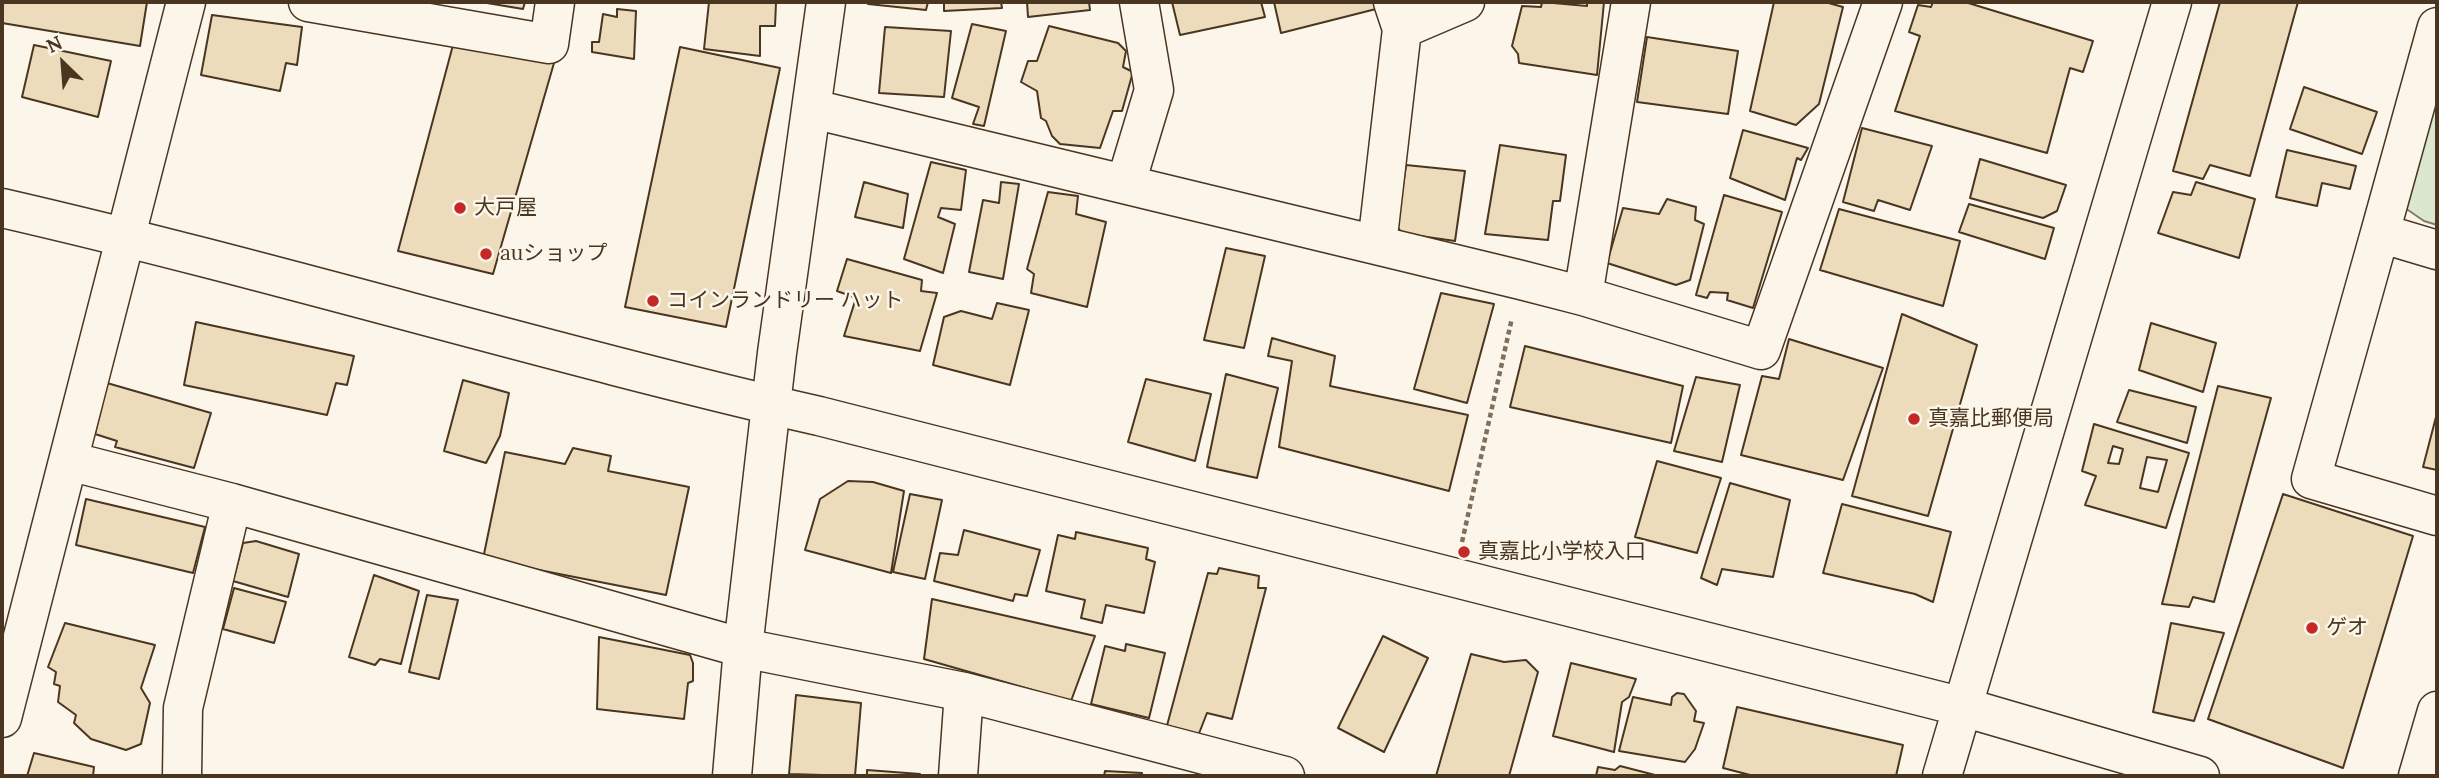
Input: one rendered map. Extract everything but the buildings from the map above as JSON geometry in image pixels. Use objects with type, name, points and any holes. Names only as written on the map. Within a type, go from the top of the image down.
[{"type":"street","points":[[2,718],[186,2]]},
{"type":"street","points":[[308,2],[549,44],[555,2]]},
{"type":"street","points":[[732,776],[743,648],[771,405],[826,2]]},
{"type":"street","points":[[1126,183],[1154,90],[1139,2]]},
{"type":"street","points":[[1377,245],[1397,15],[1465,2]]},
{"type":"street","points":[[1583,296],[1631,2]]},
{"type":"street","points":[[813,109],[1521,280],[1761,350],[1883,2]]},
{"type":"street","points":[[1942,776],[2172,2]]},
{"type":"street","points":[[2437,27],[2311,479],[2437,516]]},
{"type":"street","points":[[2,208],[126,237],[771,405],[1963,706],[2200,776]]},
{"type":"street","points":[[2380,233],[2437,250]]},
{"type":"street","points":[[68,461],[232,503],[743,648],[964,692],[1244,771],[1285,776]]},
{"type":"street","points":[[182,776],[183,708],[232,503]]},
{"type":"street","points":[[958,776],[964,692]]},
{"type":"street","points":[[2418,776],[2437,711]]},
{"type":"path","points":[[1454,579],[1521,280]]},
{"type":"green space","points":[[2437,97],[2437,225],[2424,221],[2405,208]]},
{"type":"place","name":"大戸屋","points":[[460,208]]},
{"type":"place","name":"auショップ","points":[[486,254]]},
{"type":"place","name":"コインランドリー ハット","points":[[653,301]]},
{"type":"place","name":"真嘉比郵便局","points":[[1914,419]]},
{"type":"place","name":"真嘉比小学校入口","points":[[1464,552]]},
{"type":"place","name":"ゲオ","points":[[2312,628]]}]
